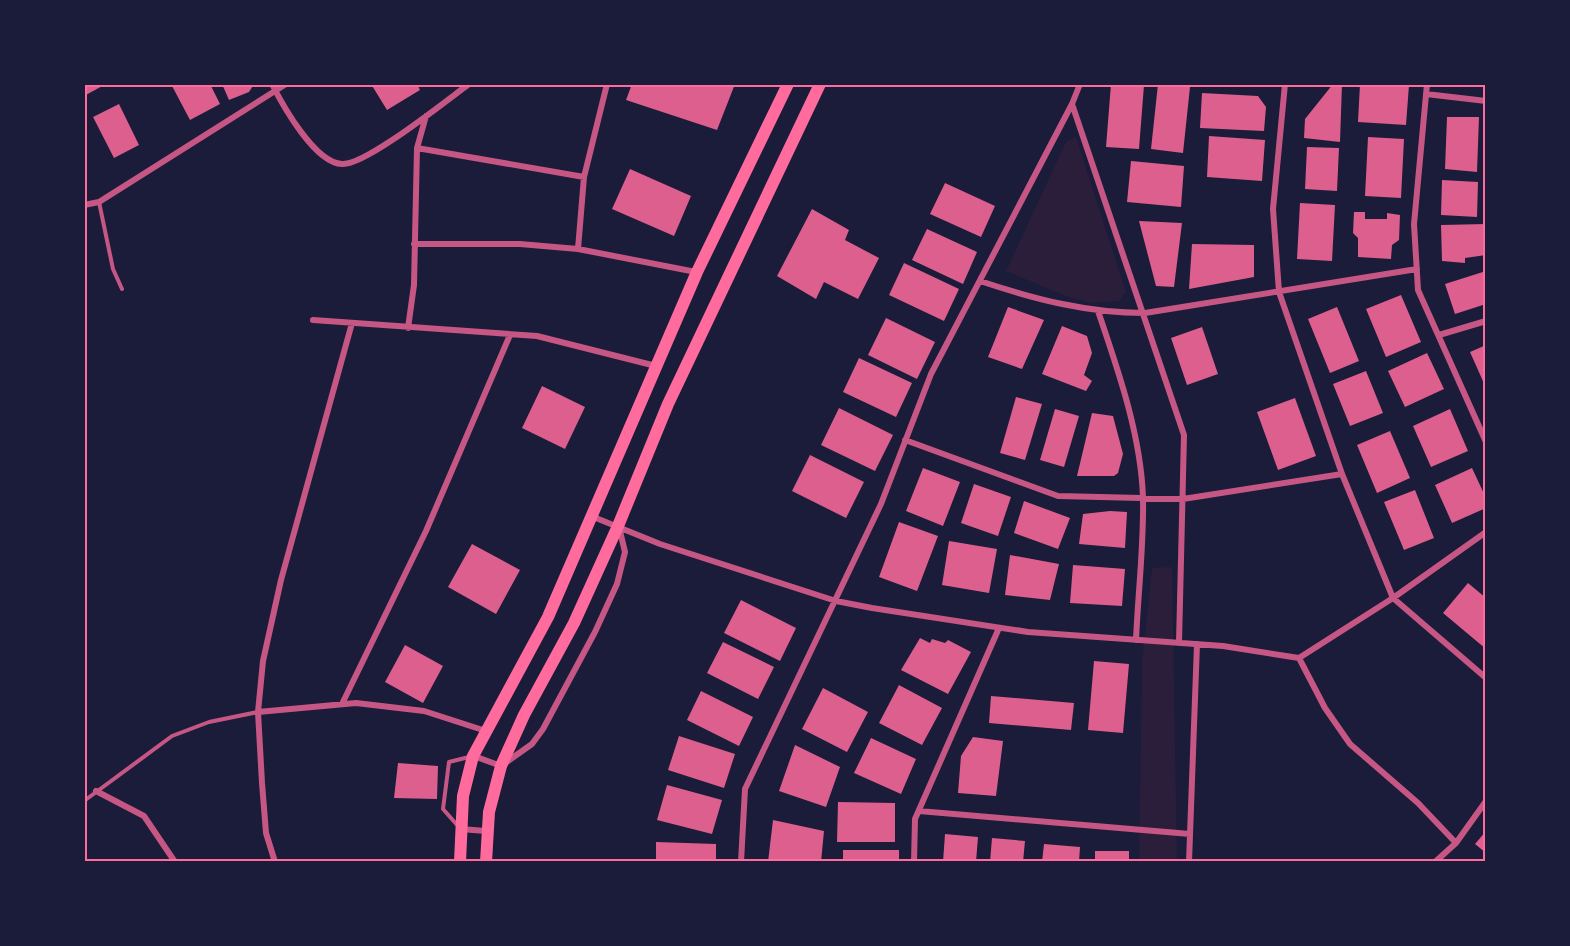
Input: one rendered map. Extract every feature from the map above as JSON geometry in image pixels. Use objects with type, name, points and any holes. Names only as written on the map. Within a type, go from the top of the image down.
[{"type":"main road","points":[[460,862],[460,829],[466,781],[473,756],[548,617],[697,273],[788,84]]},
{"type":"main road","points":[[486,862],[486,831],[501,766],[524,715],[574,623],[618,526],[664,412],[820,84]]},
{"type":"street","points":[[84,205],[99,202],[273,87],[286,84]]},
{"type":"street","points":[[273,87],[311,144],[325,159],[343,165],[365,156],[426,116],[469,84]]},
{"type":"street","points":[[578,249],[584,177],[607,84]]},
{"type":"street","points":[[741,862],[745,789],[881,504],[931,374],[1072,104],[1080,84]]},
{"type":"street","points":[[1285,84],[1273,209],[1279,292],[1342,474],[1393,598],[1486,678]]},
{"type":"street","points":[[1427,84],[1414,224],[1418,290],[1486,442]]},
{"type":"street","points":[[1426,94],[1486,101]]},
{"type":"street","points":[[1072,104],[1145,314],[1184,435],[1179,643]]},
{"type":"street","points":[[408,328],[414,285],[417,148],[426,116]]},
{"type":"street","points":[[417,148],[584,177]]},
{"type":"street","points":[[414,244],[520,244],[578,249],[697,273]]},
{"type":"street","points":[[980,280],[1030,297],[1098,311],[1145,314],[1417,269]]},
{"type":"street","points":[[1098,311],[1116,364],[1137,449],[1143,498],[1136,640]]},
{"type":"street","points":[[313,320],[537,336],[656,366]]},
{"type":"street","points":[[1439,335],[1486,321]]},
{"type":"street","points":[[275,862],[266,833],[258,712],[263,661],[281,580],[352,323]]},
{"type":"street","points":[[342,704],[426,531],[510,335]]},
{"type":"street","points":[[905,441],[1058,496],[1183,500],[1342,474]]},
{"type":"street","points":[[590,516],[660,544],[836,601],[999,628],[1197,644],[1299,658],[1393,598],[1486,532]]},
{"type":"street","points":[[473,756],[501,766],[532,744],[543,729],[595,632],[624,561],[623,543],[618,526]]},
{"type":"street","points":[[914,862],[915,819],[999,628]]},
{"type":"street","points":[[1189,862],[1197,644]]},
{"type":"street","points":[[1299,658],[1325,708],[1350,744],[1418,803],[1456,843]]},
{"type":"street","points":[[258,712],[357,703],[424,711],[486,731]]},
{"type":"street","points":[[96,791],[144,816],[175,862]]},
{"type":"street","points":[[1436,862],[1456,843],[1486,801]]},
{"type":"street","points":[[919,811],[1190,834]]},
{"type":"street","points":[[460,829],[486,831]]},
{"type":"lane","points":[[99,202],[109,254],[122,289]]},
{"type":"lane","points":[[84,801],[172,736],[209,722],[258,712]]},
{"type":"lane","points":[[460,829],[443,809],[449,762],[473,756]]},
{"type":"shaded area","points":[[1076,137],[1126,292],[1119,301],[1091,303],[1071,298],[1006,271],[1064,146],[1067,141]]},
{"type":"shaded area","points":[[1172,567],[1177,862],[1139,862],[1142,662],[1152,568]]},
{"type":"building","points":[[84,84],[106,84],[84,96]]},
{"type":"building","points":[[171,84],[210,84],[220,104],[190,120]]},
{"type":"building","points":[[222,84],[254,84],[249,92],[229,100]]},
{"type":"building","points":[[371,84],[417,84],[420,90],[387,110]]},
{"type":"building","points":[[632,84],[735,84],[717,130],[626,100]]},
{"type":"building","points":[[1111,84],[1144,85],[1139,149],[1106,147]]},
{"type":"building","points":[[1158,84],[1190,87],[1183,153],[1151,149]]},
{"type":"building","points":[[1333,84],[1342,84],[1340,142],[1304,138],[1305,119]]},
{"type":"building","points":[[1360,84],[1409,85],[1406,125],[1358,122]]},
{"type":"building","points":[[1202,93],[1258,96],[1266,107],[1264,131],[1200,128]]},
{"type":"building","points":[[119,104],[139,145],[114,158],[93,117]]},
{"type":"building","points":[[1447,117],[1479,117],[1477,172],[1445,169]]},
{"type":"building","points":[[1209,136],[1265,140],[1262,181],[1207,177]]},
{"type":"building","points":[[1368,137],[1404,139],[1401,198],[1365,196]]},
{"type":"building","points":[[1307,147],[1339,148],[1337,191],[1305,189]]},
{"type":"building","points":[[1131,161],[1184,166],[1181,207],[1127,202]]},
{"type":"building","points":[[630,169],[691,196],[674,236],[612,209]]},
{"type":"building","points":[[1442,180],[1478,182],[1477,217],[1441,215]]},
{"type":"building","points":[[945,183],[995,206],[981,237],[930,214]]},
{"type":"building","points":[[1300,203],[1335,205],[1332,261],[1297,259]]},
{"type":"building","points":[[812,209],[849,230],[845,240],[879,258],[858,299],[824,282],[816,299],[777,276]]},
{"type":"building","points":[[1354,212],[1365,212],[1365,219],[1387,219],[1387,213],[1400,215],[1399,240],[1392,245],[1391,259],[1358,257],[1358,238],[1353,233]]},
{"type":"building","points":[[1139,221],[1182,223],[1174,287],[1156,286]]},
{"type":"building","points":[[1486,224],[1486,255],[1465,258],[1465,263],[1442,261],[1441,225]]},
{"type":"building","points":[[927,229],[977,252],[963,284],[912,260]]},
{"type":"building","points":[[1192,244],[1254,245],[1254,277],[1189,289]]},
{"type":"building","points":[[904,263],[959,289],[944,321],[889,295]]},
{"type":"building","points":[[1486,271],[1486,304],[1455,314],[1445,284]]},
{"type":"building","points":[[1401,295],[1421,342],[1386,357],[1366,309]]},
{"type":"building","points":[[1008,307],[1044,320],[1022,369],[988,357]]},
{"type":"building","points":[[1337,307],[1359,361],[1330,373],[1308,319]]},
{"type":"building","points":[[886,318],[935,342],[917,379],[868,355]]},
{"type":"building","points":[[1062,326],[1087,336],[1092,353],[1084,375],[1092,381],[1086,391],[1042,374]]},
{"type":"building","points":[[1202,327],[1218,374],[1187,385],[1171,338]]},
{"type":"building","points":[[1486,345],[1486,388],[1470,352]]},
{"type":"building","points":[[1427,353],[1444,389],[1405,407],[1388,371]]},
{"type":"building","points":[[859,358],[912,383],[896,417],[843,392]]},
{"type":"building","points":[[1366,371],[1383,413],[1350,426],[1333,384]]},
{"type":"building","points":[[542,386],[585,407],[565,449],[522,428]]},
{"type":"building","points":[[1016,397],[1042,404],[1025,460],[1000,453]]},
{"type":"building","points":[[1295,398],[1316,456],[1278,470],[1257,412]]},
{"type":"building","points":[[839,408],[893,435],[875,471],[821,445]]},
{"type":"building","points":[[1055,409],[1079,416],[1064,467],[1040,460]]},
{"type":"building","points":[[1450,409],[1468,451],[1431,467],[1413,426]]},
{"type":"building","points":[[1092,413],[1113,416],[1123,454],[1118,473],[1114,476],[1077,476]]},
{"type":"building","points":[[1390,431],[1410,478],[1377,493],[1357,445]]},
{"type":"building","points":[[810,455],[864,482],[846,518],[792,491]]},
{"type":"building","points":[[923,468],[960,482],[943,526],[906,511]]},
{"type":"building","points":[[1472,468],[1486,498],[1486,508],[1452,523],[1435,485]]},
{"type":"building","points":[[974,484],[1011,497],[998,536],[961,523]]},
{"type":"building","points":[[1415,490],[1434,538],[1404,550],[1384,502]]},
{"type":"building","points":[[1024,501],[1070,518],[1058,549],[1014,533]]},
{"type":"building","points":[[1127,512],[1125,548],[1079,544],[1083,514]]},
{"type":"building","points":[[899,522],[938,536],[917,591],[879,577]]},
{"type":"building","points":[[949,541],[997,549],[989,593],[942,585]]},
{"type":"building","points":[[472,544],[520,570],[496,614],[448,587]]},
{"type":"building","points":[[1010,555],[1059,564],[1050,600],[1005,595]]},
{"type":"building","points":[[1073,565],[1125,569],[1122,606],[1070,603]]},
{"type":"building","points":[[1468,583],[1486,598],[1486,649],[1443,613]]},
{"type":"building","points":[[741,600],[796,628],[780,661],[724,633]]},
{"type":"building","points":[[920,638],[930,643],[932,639],[945,643],[948,640],[971,652],[948,694],[901,670]]},
{"type":"building","points":[[723,642],[774,667],[758,699],[707,673]]},
{"type":"building","points":[[405,645],[443,666],[423,703],[385,682]]},
{"type":"building","points":[[1094,661],[1129,664],[1123,733],[1088,730]]},
{"type":"building","points":[[899,685],[942,708],[922,745],[879,723]]},
{"type":"building","points":[[823,688],[868,712],[847,752],[802,729]]},
{"type":"building","points":[[701,691],[753,717],[739,746],[687,720]]},
{"type":"building","points":[[991,696],[1074,703],[1071,730],[989,723]]},
{"type":"building","points":[[679,736],[735,754],[724,788],[668,770]]},
{"type":"building","points":[[973,737],[1003,741],[996,796],[958,793],[961,756]]},
{"type":"building","points":[[871,738],[916,759],[901,794],[854,773]]},
{"type":"building","points":[[795,745],[840,767],[826,807],[779,791]]},
{"type":"building","points":[[398,763],[438,766],[437,799],[394,798]]},
{"type":"building","points":[[667,785],[722,800],[712,834],[657,820]]},
{"type":"building","points":[[838,802],[895,803],[895,842],[837,842]]},
{"type":"building","points":[[773,820],[824,831],[821,862],[768,862]]},
{"type":"building","points":[[1486,831],[1486,853],[1475,844]]},
{"type":"building","points":[[945,834],[978,837],[976,862],[943,862]]},
{"type":"building","points":[[992,838],[1025,841],[1023,862],[990,862]]},
{"type":"building","points":[[656,842],[716,844],[716,862],[656,862]]},
{"type":"building","points":[[1044,844],[1080,847],[1079,862],[1042,862]]},
{"type":"building","points":[[843,850],[899,850],[899,862],[843,862]]},
{"type":"building","points":[[1095,851],[1129,851],[1129,862],[1095,862]]}]
